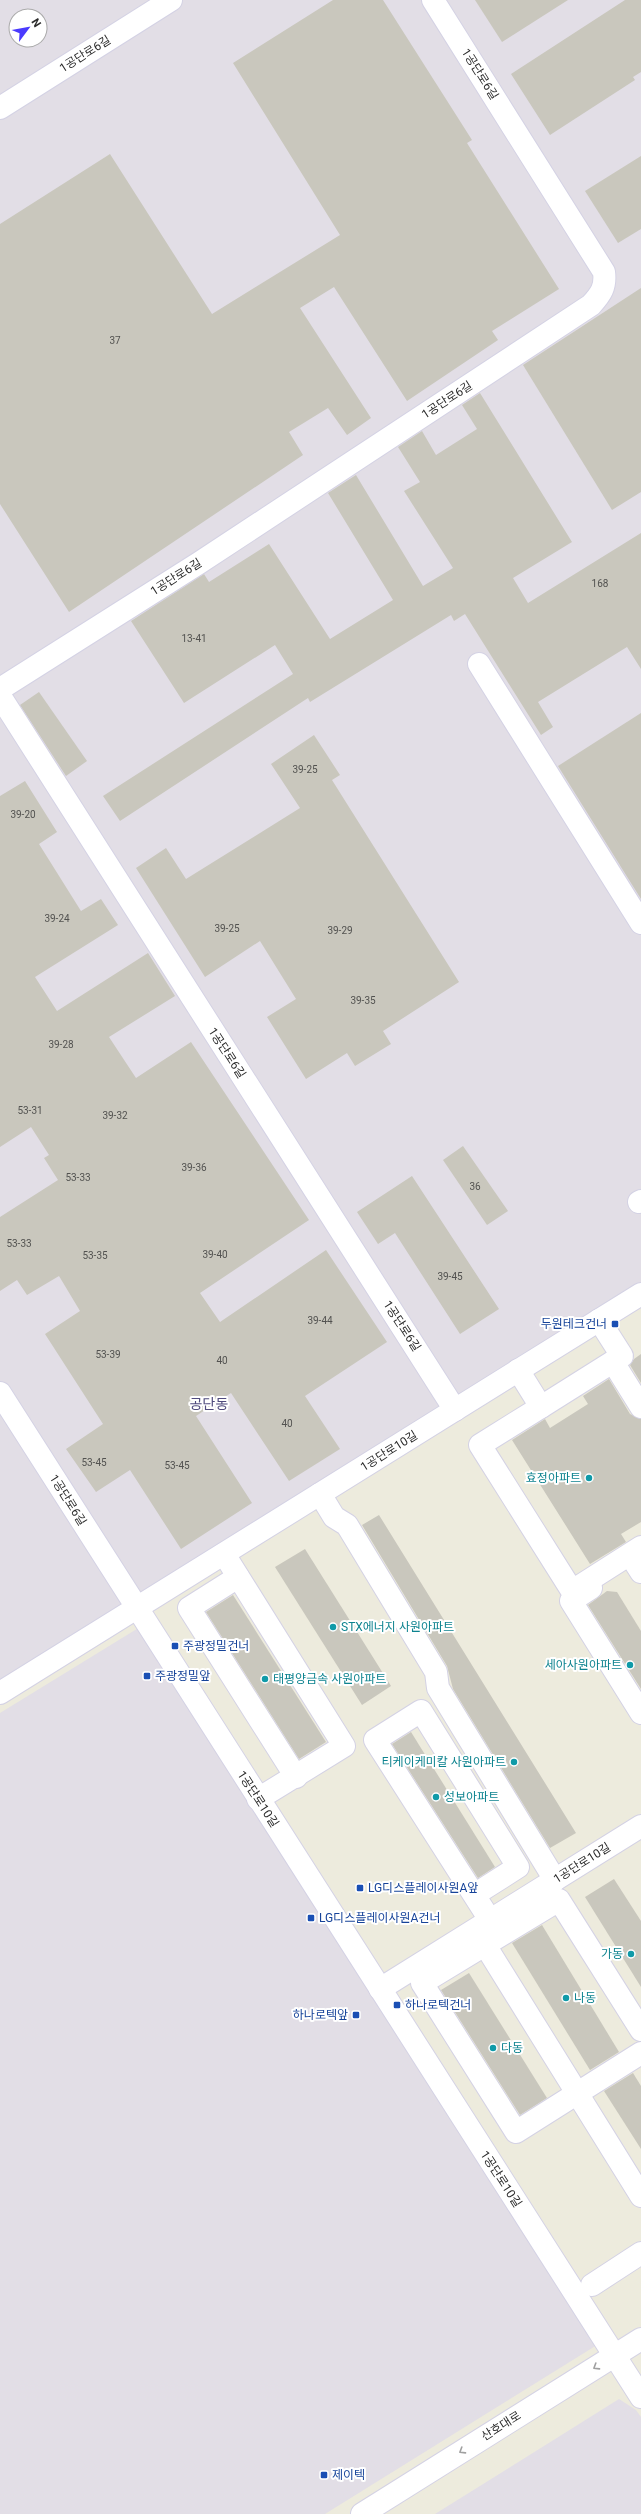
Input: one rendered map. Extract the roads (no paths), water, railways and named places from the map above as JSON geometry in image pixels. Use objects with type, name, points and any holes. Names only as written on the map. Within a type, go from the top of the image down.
[{"type":"street","name":"1공단로6길","points":[[0,108],[171,0]]},
{"type":"street","name":"1공단로6길","points":[[0,689],[218,550],[590,305],[600,295],[606,284],[604,272],[433,0]]},
{"type":"street","points":[[479,664],[641,923]]},
{"type":"street","name":"1공단로6길","points":[[0,696],[455,1410]]},
{"type":"street","name":"1공단로10길","points":[[0,1694],[641,1294]]},
{"type":"street","points":[[599,1320],[622,1356],[480,1445],[572,1591],[639,1559]]},
{"type":"street","points":[[613,1362],[641,1408]]},
{"type":"street","points":[[518,1370],[541,1407]]},
{"type":"street","name":"1공단로6길","points":[[0,1393],[136,1608]]},
{"type":"street","points":[[320,1494],[334,1517],[347,1525],[355,1538],[436,1672],[438,1688],[555,1880]]},
{"type":"street","points":[[224,1554],[344,1746],[258,1799]]},
{"type":"street","points":[[639,1559],[571,1601],[641,1713]]},
{"type":"street","points":[[238,1577],[189,1608],[296,1776]]},
{"type":"street","name":"1공단로10길","points":[[136,1608],[641,2397]]},
{"type":"street","points":[[474,1895],[518,1867],[421,1711],[376,1740],[474,1895],[490,1920]]},
{"type":"street","name":"1공단로10길","points":[[380,1990],[641,1826]]},
{"type":"street","points":[[641,2030],[559,1900],[422,1983],[516,2132],[641,2053]]},
{"type":"street","points":[[485,1945],[641,2196]]},
{"type":"street","points":[[592,2284],[641,2254]]},
{"type":"street","name":"산호대로","points":[[390,2514],[618,2362],[641,2339]]},
{"type":"street","name":"산호대로","points":[[362,2514],[618,2362],[641,2356]]},
{"type":"place","name":"두원테크건너","points":[[615,1324]]},
{"type":"place","name":"효정아파트","points":[[589,1478]]},
{"type":"place","name":"STX에너지 사원아파트","points":[[333,1627]]},
{"type":"place","name":"주광정밀건너","points":[[175,1646]]},
{"type":"place","name":"세아사원아파트","points":[[630,1665]]},
{"type":"place","name":"주광정밀앞","points":[[147,1676]]},
{"type":"place","name":"태평양금속 사원아파트","points":[[265,1679]]},
{"type":"place","name":"티케이케미칼 사원아파트","points":[[514,1762]]},
{"type":"place","name":"성보아파트","points":[[436,1797]]},
{"type":"place","name":"LG디스플레이사원A앞","points":[[360,1888]]},
{"type":"place","name":"LG디스플레이사원A건너","points":[[311,1918]]},
{"type":"place","name":"가동","points":[[631,1954]]},
{"type":"place","name":"나동","points":[[566,1998]]},
{"type":"place","name":"하나로텍건너","points":[[397,2005]]},
{"type":"place","name":"하나로텍앞","points":[[356,2015]]},
{"type":"place","name":"다동","points":[[493,2048]]},
{"type":"place","name":"제이텍","points":[[324,2475]]},
{"type":"district","name":"공단동","points":[[209,1404]]}]
